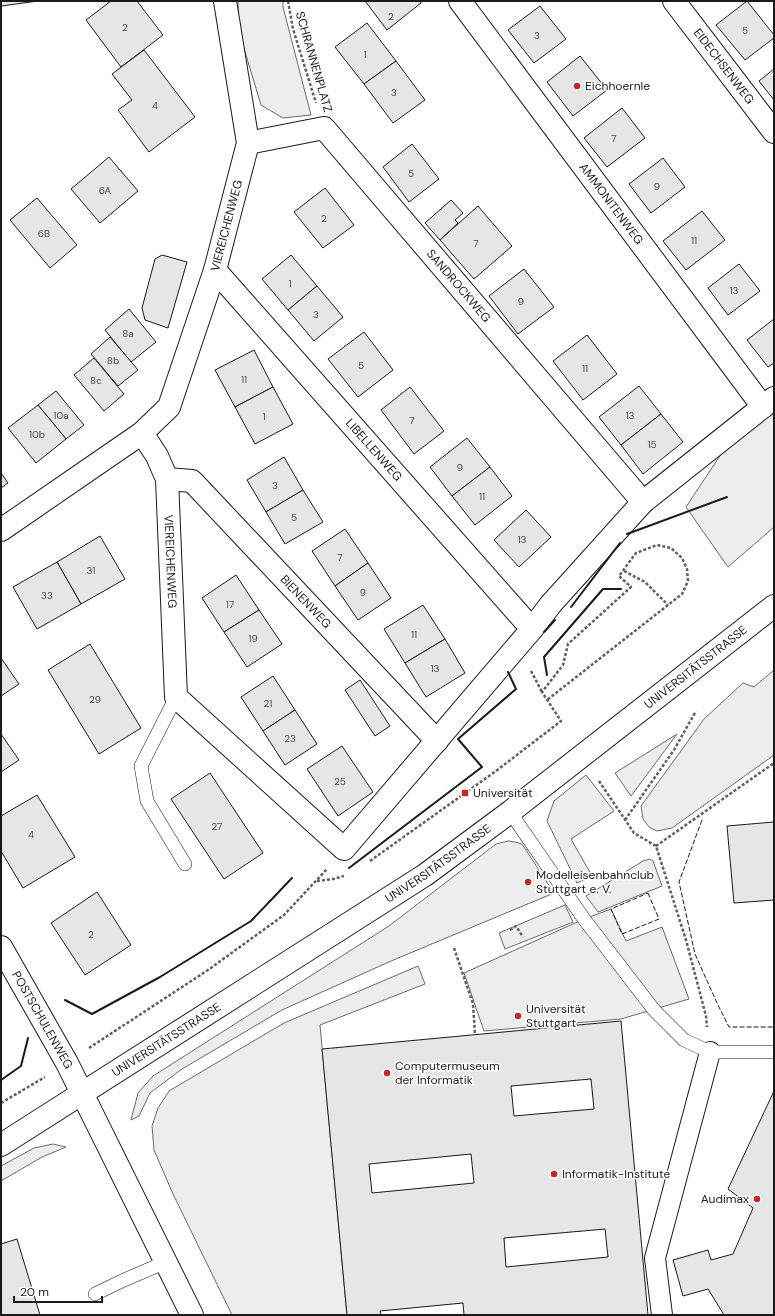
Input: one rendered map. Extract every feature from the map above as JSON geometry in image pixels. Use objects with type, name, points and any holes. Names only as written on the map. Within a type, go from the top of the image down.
[{"type":"street","name":"VIEREICHENWEG","points":[[1,530],[142,434],[169,407],[215,270],[248,142],[225,1]]},
{"type":"street","name":"AMMONITENWEG","points":[[460,1],[768,402]]},
{"type":"street","name":"EIDECHSENWEG","points":[[674,1],[774,132]]},
{"type":"street","points":[[248,142],[324,128]]},
{"type":"street","name":"SANDROCKWEG","points":[[324,128],[643,502]]},
{"type":"street","name":"LIBELLENWEG","points":[[215,270],[532,629]]},
{"type":"street","points":[[176,697],[344,849],[532,629],[551,604],[643,502],[768,402]]},
{"type":"street","name":"VIEREICHENWEG","points":[[142,434],[158,456],[167,479],[176,697]]},
{"type":"street","name":"BIENENWEG","points":[[167,479],[192,481],[437,741]]},
{"type":"street","name":"UNIVERSITÄTSSTRASSE","points":[[1,1145],[425,875],[510,812],[774,606]]},
{"type":"street","name":"POSTSCHULENWEG","points":[[1,947],[67,1063],[82,1094]]},
{"type":"street","points":[[662,1315],[655,1258],[710,1052]]},
{"type":"street","points":[[82,1094],[192,1315]]},
{"type":"lane","name":"VIEREICHENWEG","points":[[176,697],[141,766],[147,801],[184,864]]},
{"type":"lane","points":[[510,812],[584,919],[654,1010],[684,1040],[710,1052],[774,1052]]},
{"type":"lane","points":[[95,1294],[166,1262]]},
{"type":"path","name":"SCHRANNENPLATZ","points":[[288,1],[293,29],[324,128]]},
{"type":"path","points":[[366,864],[496,771],[561,721],[547,700],[542,692],[563,665],[568,644],[631,587],[619,576],[636,553],[657,545],[671,548],[682,558],[687,569],[688,581],[682,594],[547,700]]},
{"type":"path","points":[[624,571],[645,582],[668,605]]},
{"type":"path","points":[[625,820],[674,750],[696,711]]},
{"type":"path","points":[[656,846],[774,763]]},
{"type":"path","points":[[599,781],[634,833],[656,846],[686,940],[706,1016],[710,1052]]},
{"type":"path","points":[[1,1103],[67,1063],[208,970],[284,916],[317,881],[344,849]]},
{"type":"path","points":[[317,881],[347,875]]},
{"type":"path","points":[[510,930],[516,926],[523,937]]},
{"type":"path","points":[[454,948],[472,1004],[475,1034]]},
{"type":"shaded area","points":[[238,1],[283,1],[283,7],[311,115],[283,118],[261,105],[239,32]]},
{"type":"shaded area","points":[[774,408],[774,527],[728,567],[686,507],[727,445]]},
{"type":"shaded area","points":[[774,670],[774,755],[672,828],[657,831],[649,827],[643,819],[641,806],[704,719],[743,683],[754,687]]},
{"type":"shaded area","points":[[677,734],[631,796],[615,773]]},
{"type":"shaded area","points":[[586,775],[614,811],[571,839],[592,876],[577,883],[547,821],[554,801]]},
{"type":"shaded area","points":[[508,841],[522,844],[554,893],[391,961],[282,1010],[182,1069],[150,1093],[139,1116],[131,1120],[138,1093],[153,1076],[389,926],[496,844]]},
{"type":"shaded area","points":[[650,859],[653,861],[662,886],[598,912],[586,896],[643,861]]},
{"type":"shaded area","points":[[565,905],[573,922],[505,949],[499,933]]},
{"type":"shaded area","points":[[611,909],[626,941],[662,927],[689,999],[621,1019],[484,1031],[464,973],[584,919]]},
{"type":"shaded area","points":[[418,966],[425,984],[320,1025],[347,1315],[232,1315],[173,1194],[154,1150],[152,1126],[158,1108],[169,1091],[284,1023]]},
{"type":"shaded area","points":[[53,1144],[66,1147],[42,1157],[1,1181],[1,1166],[34,1148]]},
{"type":"building","points":[[1,1],[38,1],[1,6]]},
{"type":"building","points":[[111,1],[137,1],[163,35],[121,67],[86,20]]},
{"type":"building","points":[[365,1],[420,1],[421,3],[387,30]]},
{"type":"building","points":[[747,1],[774,35],[774,38],[745,60],[716,25]]},
{"type":"building","points":[[540,6],[566,39],[534,63],[508,30]]},
{"type":"building","points":[[367,23],[396,61],[364,84],[335,47]]},
{"type":"building","points":[[144,50],[195,117],[149,152],[118,110],[132,100],[112,74]]},
{"type":"building","name":"Eichhoernle","points":[[580,56],[607,90],[573,116],[547,82]]},
{"type":"building","points":[[396,61],[425,100],[393,123],[364,84]]},
{"type":"building","points":[[774,69],[774,100],[759,81]]},
{"type":"building","points":[[622,108],[645,138],[607,167],[584,138]]},
{"type":"building","points":[[412,144],[439,179],[409,202],[383,167]]},
{"type":"building","points":[[109,157],[138,191],[100,223],[71,189]]},
{"type":"building","points":[[663,158],[685,187],[651,213],[629,184]]},
{"type":"building","points":[[325,188],[354,225],[323,248],[294,212]]},
{"type":"building","points":[[37,198],[77,245],[50,268],[10,220]]},
{"type":"building","points":[[451,200],[463,213],[455,220],[458,223],[440,240],[425,223]]},
{"type":"building","points":[[478,206],[512,246],[474,279],[440,240]]},
{"type":"building","points":[[702,211],[725,240],[686,270],[663,241]]},
{"type":"building","points":[[162,255],[187,262],[168,328],[145,320],[142,308],[155,259]]},
{"type":"building","points":[[291,255],[317,286],[288,310],[262,279]]},
{"type":"building","points":[[739,264],[760,291],[728,315],[708,288]]},
{"type":"building","points":[[524,269],[554,307],[518,334],[489,296]]},
{"type":"building","points":[[317,286],[343,317],[314,341],[288,310]]},
{"type":"building","points":[[129,309],[156,342],[131,362],[105,330]]},
{"type":"building","points":[[774,319],[774,363],[768,367],[747,340]]},
{"type":"building","points":[[364,332],[393,370],[358,397],[328,359]]},
{"type":"building","points":[[587,335],[617,374],[583,400],[553,361]]},
{"type":"building","points":[[110,337],[138,370],[118,386],[91,354]]},
{"type":"building","points":[[254,350],[273,387],[235,407],[215,370]]},
{"type":"building","points":[[94,358],[124,394],[104,411],[74,375]]},
{"type":"building","points":[[639,386],[661,414],[621,445],[599,417]]},
{"type":"building","points":[[273,387],[293,424],[255,444],[235,407]]},
{"type":"building","points":[[410,387],[444,431],[414,454],[381,410]]},
{"type":"building","points":[[56,391],[84,425],[66,439],[38,405]]},
{"type":"building","points":[[38,405],[66,439],[36,463],[8,428]]},
{"type":"building","points":[[661,414],[683,442],[643,474],[621,445]]},
{"type":"building","points":[[467,438],[490,467],[452,496],[430,467]]},
{"type":"building","points":[[284,457],[303,490],[266,512],[247,480]]},
{"type":"building","points":[[490,467],[512,496],[475,525],[452,496]]},
{"type":"building","points":[[1,473],[8,483],[1,488]]},
{"type":"building","points":[[303,490],[323,522],[285,544],[266,512]]},
{"type":"building","points":[[526,510],[551,537],[519,567],[494,540]]},
{"type":"building","points":[[345,529],[368,563],[335,586],[312,551]]},
{"type":"building","points":[[100,536],[125,579],[81,604],[57,562]]},
{"type":"building","points":[[57,562],[81,604],[37,629],[13,587]]},
{"type":"building","points":[[368,563],[391,598],[358,620],[335,586]]},
{"type":"building","points":[[236,575],[259,610],[224,632],[202,598]]},
{"type":"building","points":[[423,605],[445,639],[405,663],[384,629]]},
{"type":"building","points":[[259,610],[282,644],[247,667],[224,632]]},
{"type":"building","points":[[445,639],[465,673],[426,697],[405,663]]},
{"type":"building","points":[[90,644],[141,728],[99,754],[48,670]]},
{"type":"building","points":[[1,658],[19,684],[1,696]]},
{"type":"building","points":[[273,676],[295,710],[263,731],[241,697]]},
{"type":"building","points":[[360,680],[390,726],[375,736],[345,690]]},
{"type":"building","points":[[295,710],[317,744],[285,765],[263,731]]},
{"type":"building","points":[[1,734],[19,760],[1,772]]},
{"type":"building","points":[[342,746],[373,792],[338,816],[307,769]]},
{"type":"building","points":[[210,773],[263,853],[224,879],[171,799]]},
{"type":"building","points":[[37,795],[75,857],[23,888],[1,851],[1,816]]},
{"type":"building","points":[[774,822],[774,900],[734,903],[727,826]]},
{"type":"building","points":[[97,892],[131,945],[85,975],[51,923]]},
{"type":"building","name":"Informatik-Institute","points":[[621,1021],[648,1315],[464,1315],[463,1303],[380,1311],[381,1315],[347,1315],[322,1049]],"holes":[[[591,1079],[594,1109],[514,1116],[511,1086]],[[471,1154],[474,1183],[372,1193],[369,1164]],[[605,1229],[608,1257],[506,1267],[504,1238]]]},
{"type":"building","name":"Audimax","points":[[774,1091],[774,1315],[724,1315],[708,1289],[683,1296],[673,1260],[708,1250],[711,1260],[733,1254],[753,1208],[728,1189]]},
{"type":"building","points":[[17,1239],[40,1315],[1,1315],[1,1244]]},
{"type":"fence","points":[[702,820],[679,882],[695,954],[729,1027],[774,1027]]},
{"type":"fence","points":[[648,893],[659,919],[622,934],[611,909],[648,893]]},
{"type":"wall","points":[[627,534],[727,497]]},
{"type":"wall","points":[[571,607],[620,543]]},
{"type":"wall","points":[[547,675],[544,657],[603,589],[621,589]]},
{"type":"wall","points":[[544,632],[555,620]]},
{"type":"wall","points":[[349,868],[482,767],[458,739],[516,689],[508,672]]},
{"type":"wall","points":[[65,1000],[92,1014],[160,977],[251,921],[292,878]]},
{"type":"wall","points":[[1,1080],[21,1066],[28,1038]]},
{"type":"place","name":"Eichhoernle","points":[[577,86]]},
{"type":"place","name":"Universität","points":[[465,793]]},
{"type":"place","name":"Modelleisenbahnclub Stuttgart e. V.","points":[[528,882]]},
{"type":"place","name":"Universität Stuttgart","points":[[518,1016]]},
{"type":"place","name":"Computermuseum der Informatik","points":[[387,1073]]},
{"type":"place","name":"Informatik-Institute","points":[[554,1174]]},
{"type":"place","name":"Audimax","points":[[757,1199]]}]
